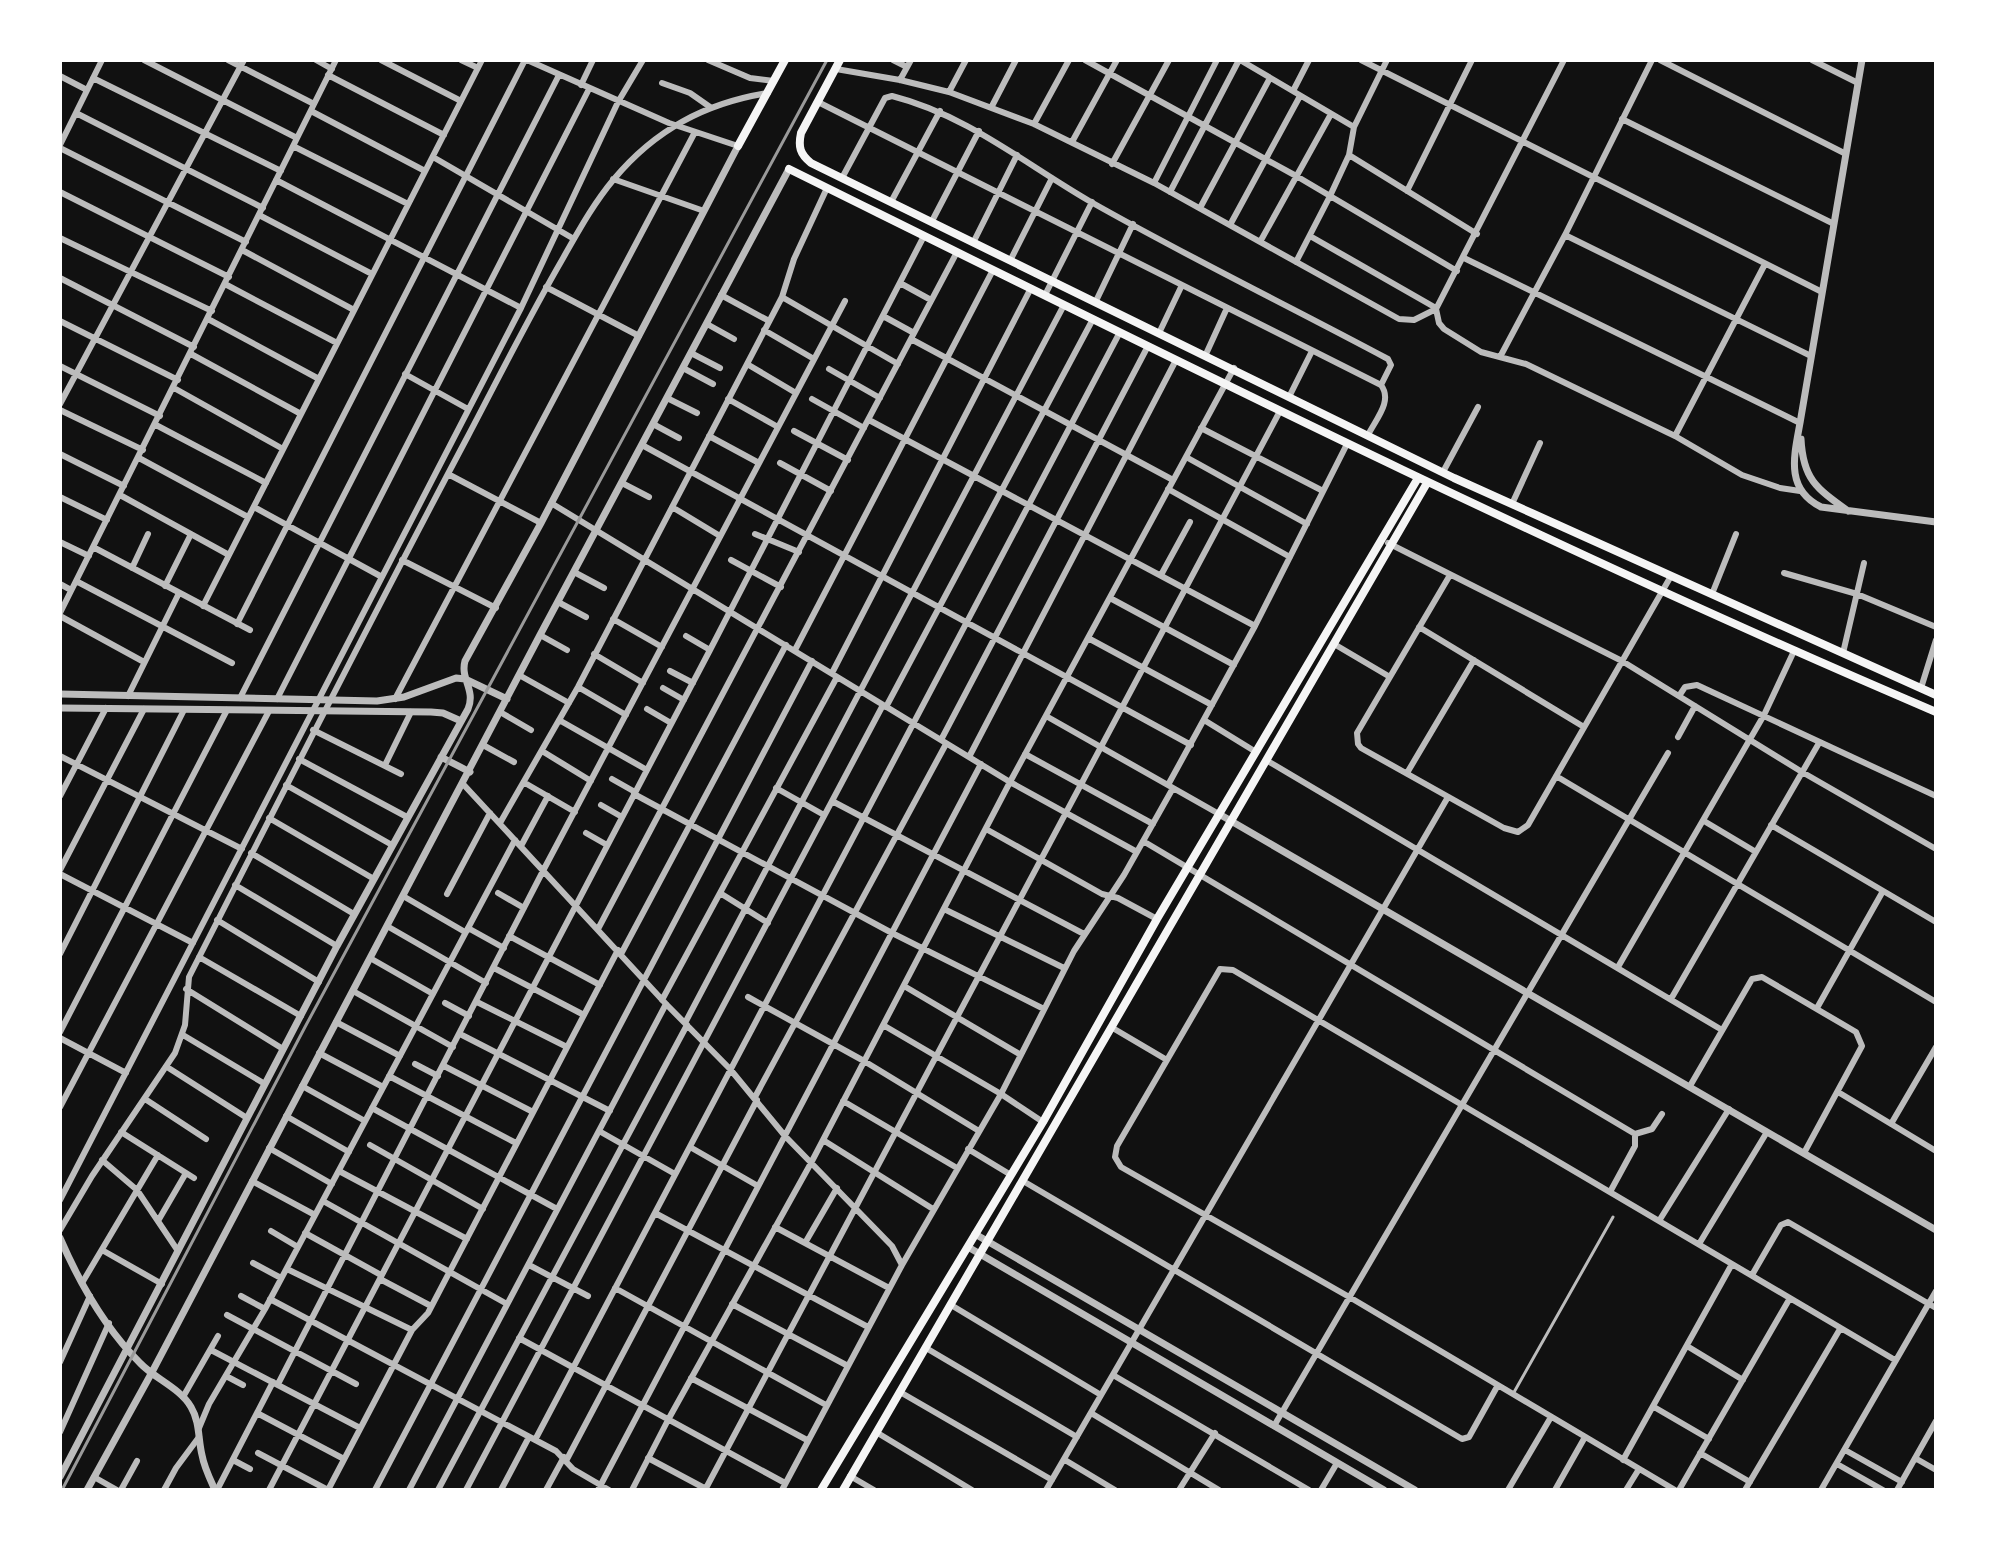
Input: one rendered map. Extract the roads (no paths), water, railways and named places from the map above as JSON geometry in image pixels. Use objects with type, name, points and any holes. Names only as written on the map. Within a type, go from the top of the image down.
[{"type":"main road","points":[[738,146],[785,60]]},
{"type":"main road","points":[[838,64],[801,133],[799,144],[802,155],[811,163],[1443,472],[1936,695]]},
{"type":"main road","points":[[789,169],[1522,528],[1662,593],[1936,712]]},
{"type":"main road","points":[[821,1490],[1043,1122],[1157,919],[1418,478]]},
{"type":"main road","points":[[843,1490],[1427,483]]},
{"type":"main road","points":[[1522,528],[1530,512]]},
{"type":"street","points":[[102,60],[60,146],[246,242]]},
{"type":"street","points":[[144,60],[297,138]]},
{"type":"street","points":[[228,60],[242,63],[312,108],[425,171]]},
{"type":"street","points":[[316,60],[330,72],[444,135]]},
{"type":"street","points":[[144,662],[60,615],[336,60]]},
{"type":"street","points":[[381,60],[461,101]]},
{"type":"street","points":[[461,60],[478,68]]},
{"type":"street","points":[[203,606],[482,60]]},
{"type":"street","points":[[60,1477],[337,946],[461,721],[471,699],[463,672],[465,661],[496,608],[738,146],[673,125],[526,60],[237,624]]},
{"type":"street","points":[[581,85],[593,60]]},
{"type":"street","points":[[60,1230],[102,1160],[167,1067],[183,1035],[186,989],[199,957],[323,712],[324,700],[382,577],[521,308],[618,102],[643,60]]},
{"type":"street","points":[[893,60],[909,64],[900,80]]},
{"type":"street","points":[[949,92],[966,60]]},
{"type":"street","points":[[992,106],[1016,60]]},
{"type":"street","points":[[1034,124],[1069,60]]},
{"type":"street","points":[[1085,60],[1298,177],[1457,271]]},
{"type":"street","points":[[1072,142],[1117,60]]},
{"type":"street","points":[[1112,164],[1169,60]]},
{"type":"street","points":[[1154,183],[1217,60]]},
{"type":"street","points":[[1170,192],[1239,60],[1354,127]]},
{"type":"street","points":[[1293,91],[1309,60]]},
{"type":"street","points":[[1361,60],[1822,292]]},
{"type":"street","points":[[1296,262],[1349,155],[1354,127],[1387,60]]},
{"type":"street","points":[[1407,191],[1472,60]]},
{"type":"street","points":[[838,64],[949,92],[1034,124],[1154,183],[1404,321],[1419,319],[1436,309],[1564,60]]},
{"type":"street","points":[[1500,357],[1652,60]]},
{"type":"street","points":[[1660,60],[1846,154]]},
{"type":"street","points":[[1812,60],[1858,83]]},
{"type":"street","points":[[1800,491],[1793,467],[1862,60]]},
{"type":"street","points":[[714,61],[750,78],[774,81]]},
{"type":"street","points":[[143,450],[60,407],[242,63]]},
{"type":"street","points":[[240,698],[559,75]]},
{"type":"street","points":[[60,76],[87,90]]},
{"type":"street","points":[[93,78],[281,171]]},
{"type":"street","points":[[1200,208],[1270,78]]},
{"type":"street","points":[[662,83],[690,93],[710,107]]},
{"type":"street","points":[[277,699],[589,89]]},
{"type":"street","points":[[60,1200],[313,712],[324,700],[402,560],[574,239],[613,179],[642,149],[673,125],[710,107],[768,93]]},
{"type":"street","points":[[1230,225],[1300,96]]},
{"type":"street","points":[[842,178],[887,97],[940,111],[979,131],[1092,202],[1388,359],[1391,365],[1381,385]]},
{"type":"street","points":[[818,102],[1381,385],[1386,392],[1386,401],[1368,435]]},
{"type":"street","points":[[891,202],[940,111]]},
{"type":"street","points":[[76,113],[186,169],[372,274]]},
{"type":"street","points":[[1260,242],[1331,114]]},
{"type":"street","points":[[60,118],[70,124]]},
{"type":"street","points":[[1622,119],[1834,224]]},
{"type":"street","points":[[932,221],[979,131]]},
{"type":"street","points":[[395,699],[695,132]]},
{"type":"street","points":[[293,146],[408,204]]},
{"type":"street","points":[[974,241],[1017,155]]},
{"type":"street","points":[[1349,155],[1477,234]]},
{"type":"street","points":[[433,157],[574,239]]},
{"type":"street","points":[[87,1490],[789,169]]},
{"type":"street","points":[[1011,259],[1052,178]]},
{"type":"street","points":[[613,179],[704,211]]},
{"type":"street","points":[[276,180],[521,308]]},
{"type":"street","points":[[500,823],[578,687],[782,297],[794,259],[827,188]]},
{"type":"street","points":[[60,192],[149,237],[337,343]]},
{"type":"street","points":[[1045,295],[1092,202]]},
{"type":"street","points":[[1096,301],[1133,224]]},
{"type":"street","points":[[1565,235],[1811,356]]},
{"type":"street","points":[[269,1490],[924,236]]},
{"type":"street","points":[[1310,236],[1436,309],[1439,323],[1444,329],[1481,352],[1526,364],[1675,436],[1751,479],[1800,491],[1821,507],[1936,522]]},
{"type":"street","points":[[60,238],[212,311]]},
{"type":"street","points":[[242,250],[354,310]]},
{"type":"street","points":[[598,929],[957,252]]},
{"type":"street","points":[[1464,258],[1800,423]]},
{"type":"street","points":[[1675,436],[1765,264]]},
{"type":"street","points":[[795,650],[993,270]]},
{"type":"street","points":[[60,278],[113,305],[301,414]]},
{"type":"street","points":[[900,283],[931,300]]},
{"type":"street","points":[[1160,331],[1182,285]]},
{"type":"street","points":[[546,287],[639,336]]},
{"type":"street","points":[[409,1490],[610,1111],[1031,288]]},
{"type":"street","points":[[721,295],[769,321]]},
{"type":"street","points":[[782,297],[898,364]]},
{"type":"street","points":[[213,1488],[233,1460],[312,1321],[544,869],[845,301]]},
{"type":"street","points":[[438,1490],[1064,305]]},
{"type":"street","points":[[1206,354],[1227,308]]},
{"type":"street","points":[[883,316],[947,359],[1173,480]]},
{"type":"street","points":[[208,319],[319,379]]},
{"type":"street","points":[[466,1490],[824,815],[1093,319]]},
{"type":"street","points":[[60,321],[178,380]]},
{"type":"street","points":[[707,324],[734,339]]},
{"type":"street","points":[[764,330],[814,359]]},
{"type":"street","points":[[501,1490],[573,1367],[1120,332]]},
{"type":"street","points":[[546,1490],[607,1384],[897,835],[995,638],[1148,346]]},
{"type":"street","points":[[1290,395],[1312,351]]},
{"type":"street","points":[[691,353],[720,368]]},
{"type":"street","points":[[969,757],[1176,360]]},
{"type":"street","points":[[747,364],[796,393]]},
{"type":"street","points":[[60,366],[160,416]]},
{"type":"street","points":[[683,368],[713,384]]},
{"type":"street","points":[[632,1490],[811,1163],[1010,782],[1234,368]]},
{"type":"street","points":[[829,369],[880,398]]},
{"type":"street","points":[[405,374],[468,409]]},
{"type":"street","points":[[174,388],[283,449]]},
{"type":"street","points":[[667,398],[697,413]]},
{"type":"street","points":[[728,399],[778,427]]},
{"type":"street","points":[[812,399],[864,428]]},
{"type":"street","points":[[1443,472],[1478,407]]},
{"type":"street","points":[[648,1458],[706,1490],[1280,411]]},
{"type":"street","points":[[869,420],[1255,626]]},
{"type":"street","points":[[1800,423],[1806,472],[1814,485],[1849,512]]},
{"type":"street","points":[[653,424],[679,438]]},
{"type":"street","points":[[156,425],[266,483]]},
{"type":"street","points":[[1201,428],[1323,491]]},
{"type":"street","points":[[794,431],[848,460]]},
{"type":"street","points":[[709,436],[759,463]]},
{"type":"street","points":[[1512,504],[1540,443]]},
{"type":"street","points":[[519,1338],[607,1384],[784,1486],[889,1288],[1001,1094],[1064,968],[1153,824],[1347,444]]},
{"type":"street","points":[[642,445],[1191,745]]},
{"type":"street","points":[[60,454],[124,486]]},
{"type":"street","points":[[1186,457],[1307,524]]},
{"type":"street","points":[[139,458],[248,517]]},
{"type":"street","points":[[780,463],[831,491]]},
{"type":"street","points":[[448,474],[541,523]]},
{"type":"street","points":[[622,483],[649,497]]},
{"type":"street","points":[[1168,489],[1290,557]]},
{"type":"street","points":[[120,495],[229,555]]},
{"type":"street","points":[[60,497],[107,520]]},
{"type":"street","points":[[551,503],[1010,782],[1137,852]]},
{"type":"street","points":[[254,507],[382,577]]},
{"type":"street","points":[[672,507],[720,536]]},
{"type":"street","points":[[1161,575],[1190,522]]},
{"type":"street","points":[[132,568],[148,534]]},
{"type":"street","points":[[165,586],[191,534]]},
{"type":"street","points":[[755,534],[799,552]]},
{"type":"street","points":[[1712,594],[1736,534]]},
{"type":"street","points":[[1381,539],[1622,661],[1802,772],[1935,847]]},
{"type":"street","points":[[60,542],[89,556]]},
{"type":"street","points":[[93,547],[250,630]]},
{"type":"street","points":[[402,560],[496,608]]},
{"type":"street","points":[[731,560],[781,587]]},
{"type":"street","points":[[1843,653],[1864,563]]},
{"type":"street","points":[[574,572],[604,588]]},
{"type":"street","points":[[1784,573],[1857,594],[1936,627]]},
{"type":"street","points":[[1450,575],[1357,739],[1361,748],[1511,831],[1518,832],[1528,825],[1671,576]]},
{"type":"street","points":[[76,581],[232,663]]},
{"type":"street","points":[[60,584],[71,590]]},
{"type":"street","points":[[128,696],[179,593]]},
{"type":"street","points":[[1110,598],[1234,665]]},
{"type":"street","points":[[558,602],[586,617]]},
{"type":"street","points":[[613,619],[662,647]]},
{"type":"street","points":[[1419,627],[1584,727]]},
{"type":"street","points":[[540,635],[567,650]]},
{"type":"street","points":[[686,636],[710,650]]},
{"type":"street","points":[[1088,638],[1212,705]]},
{"type":"street","points":[[1921,688],[1936,640]]},
{"type":"street","points":[[1334,644],[1390,677]]},
{"type":"street","points":[[258,1453],[328,1490],[412,1330],[422,1322],[450,1272],[600,985],[786,645]]},
{"type":"street","points":[[1618,967],[1764,715],[1794,651]]},
{"type":"street","points":[[594,654],[643,683]]},
{"type":"street","points":[[1407,773],[1474,660]]},
{"type":"street","points":[[375,1490],[812,661]]},
{"type":"street","points":[[670,671],[693,683]]},
{"type":"street","points":[[519,675],[569,703]]},
{"type":"street","points":[[60,694],[395,699],[447,680],[465,679],[507,699]]},
{"type":"street","points":[[1679,696],[1685,687],[1697,685],[1936,796]]},
{"type":"street","points":[[578,687],[626,715]]},
{"type":"street","points":[[663,688],[684,700]]},
{"type":"street","points":[[1678,737],[1695,706]]},
{"type":"street","points":[[60,796],[106,708]]},
{"type":"street","points":[[61,709],[411,712],[443,713],[461,721]]},
{"type":"street","points":[[144,709],[60,872],[193,943]]},
{"type":"street","points":[[647,709],[671,723]]},
{"type":"street","points":[[60,954],[184,710]]},
{"type":"street","points":[[126,1073],[60,1035],[227,710]]},
{"type":"street","points":[[60,1107],[269,711]]},
{"type":"street","points":[[385,765],[411,712]]},
{"type":"street","points":[[500,712],[531,730]]},
{"type":"street","points":[[1046,716],[1529,992],[1936,1230]]},
{"type":"street","points":[[559,720],[647,770]]},
{"type":"street","points":[[1204,720],[1256,752]]},
{"type":"street","points":[[313,730],[401,774]]},
{"type":"street","points":[[1671,999],[1819,743]]},
{"type":"street","points":[[483,745],[514,762]]},
{"type":"street","points":[[542,751],[591,781]]},
{"type":"street","points":[[1274,1426],[1668,753]]},
{"type":"street","points":[[1025,754],[1153,824]]},
{"type":"street","points":[[60,756],[242,849]]},
{"type":"street","points":[[441,757],[470,772]]},
{"type":"street","points":[[299,759],[407,817]]},
{"type":"street","points":[[1266,760],[1722,1030]]},
{"type":"street","points":[[599,1488],[981,764]]},
{"type":"street","points":[[1556,776],[1936,1002]]},
{"type":"street","points":[[612,779],[662,810],[892,933],[1044,1009]]},
{"type":"street","points":[[525,783],[575,812]]},
{"type":"street","points":[[463,784],[730,1069],[785,1136],[892,1246],[902,1265]]},
{"type":"street","points":[[286,785],[392,845]]},
{"type":"street","points":[[776,788],[824,815]]},
{"type":"street","points":[[164,1490],[199,1433],[209,1404],[254,1330],[466,930],[548,796]]},
{"type":"street","points":[[1046,1490],[1448,797]]},
{"type":"street","points":[[832,801],[1084,934]]},
{"type":"street","points":[[601,805],[622,817]]},
{"type":"street","points":[[447,894],[490,813]]},
{"type":"street","points":[[269,818],[374,879]]},
{"type":"street","points":[[1704,821],[1756,852]]},
{"type":"street","points":[[1771,825],[1936,922]]},
{"type":"street","points":[[986,829],[1102,894],[1157,919]]},
{"type":"street","points":[[586,833],[607,845]]},
{"type":"street","points":[[1143,841],[1635,1134],[1652,1129],[1662,1114]]},
{"type":"street","points":[[251,853],[354,914]]},
{"type":"street","points":[[235,885],[337,946]]},
{"type":"street","points":[[1817,1008],[1883,891]]},
{"type":"street","points":[[498,893],[524,908]]},
{"type":"street","points":[[720,893],[768,923]]},
{"type":"street","points":[[403,896],[504,948]]},
{"type":"street","points":[[944,909],[1064,968]]},
{"type":"street","points":[[217,920],[319,982]]},
{"type":"street","points":[[387,926],[486,983]]},
{"type":"street","points":[[509,936],[600,985]]},
{"type":"street","points":[[199,957],[301,1016]]},
{"type":"street","points":[[370,958],[433,994]]},
{"type":"street","points":[[494,968],[584,1015]]},
{"type":"street","points":[[1790,1298],[1677,1490],[1121,1167],[1115,1157],[1117,1146],[1220,969],[1233,970],[1752,1275],[1790,1298],[1840,1329],[1895,1360]]},
{"type":"street","points":[[1690,1086],[1749,983],[1757,977],[1817,1008],[1856,1032],[1862,1041],[1861,1051],[1804,1153]]},
{"type":"street","points":[[904,986],[1021,1055]]},
{"type":"street","points":[[186,989],[283,1049]]},
{"type":"street","points":[[353,991],[453,1047]]},
{"type":"street","points":[[748,997],[864,1061],[979,1131]]},
{"type":"street","points":[[477,1002],[567,1047]]},
{"type":"street","points":[[445,1003],[469,1016]]},
{"type":"street","points":[[336,1022],[400,1056]]},
{"type":"street","points":[[883,1025],[1043,1122]]},
{"type":"street","points":[[1111,1027],[1167,1060]]},
{"type":"street","points":[[460,1034],[610,1111]]},
{"type":"street","points":[[183,1035],[265,1084]]},
{"type":"street","points":[[1891,1124],[1936,1047]]},
{"type":"street","points":[[319,1053],[383,1087]]},
{"type":"street","points":[[415,1064],[438,1076]]},
{"type":"street","points":[[444,1066],[533,1112]]},
{"type":"street","points":[[167,1067],[247,1118]]},
{"type":"street","points":[[389,1076],[516,1143]]},
{"type":"street","points":[[302,1086],[365,1121]]},
{"type":"street","points":[[1838,1092],[1936,1151]]},
{"type":"street","points":[[145,1099],[206,1139]]},
{"type":"street","points":[[843,1101],[957,1168]]},
{"type":"street","points":[[372,1108],[557,1209]]},
{"type":"street","points":[[1659,1221],[1729,1109]]},
{"type":"street","points":[[286,1116],[349,1152]]},
{"type":"street","points":[[599,1131],[675,1174]]},
{"type":"street","points":[[121,1132],[194,1178]]},
{"type":"street","points":[[1699,1244],[1767,1132]]},
{"type":"street","points":[[1610,1192],[1635,1146],[1635,1134]]},
{"type":"street","points":[[823,1140],[933,1209]]},
{"type":"street","points":[[370,1145],[483,1209]]},
{"type":"street","points":[[690,1147],[758,1186]]},
{"type":"street","points":[[269,1148],[332,1184]]},
{"type":"street","points":[[968,1149],[1011,1175]]},
{"type":"street","points":[[82,1283],[158,1155]]},
{"type":"street","points":[[102,1160],[137,1190],[178,1251]]},
{"type":"street","points":[[339,1171],[467,1239]]},
{"type":"street","points":[[158,1221],[186,1173]]},
{"type":"street","points":[[252,1181],[315,1215]]},
{"type":"street","points":[[1023,1181],[1464,1439],[1469,1437],[1498,1385]]},
{"type":"street","points":[[805,1243],[837,1188]]},
{"type":"street","points":[[323,1201],[507,1304]]},
{"type":"street","points":[[655,1213],[868,1327]]},
{"type":"street","points":[[1752,1275],[1781,1225],[1788,1222],[1936,1308]]},
{"type":"street","points":[[775,1227],[889,1288]]},
{"type":"street","points":[[271,1231],[298,1247]]},
{"type":"street","points":[[305,1233],[431,1306]]},
{"type":"street","points":[[975,1234],[1415,1490]]},
{"type":"street","points":[[60,1238],[82,1283],[127,1349],[151,1374],[183,1397],[197,1418],[203,1461],[213,1488]]},
{"type":"street","points":[[968,1247],[1384,1490]]},
{"type":"street","points":[[102,1250],[162,1284]]},
{"type":"street","points":[[253,1263],[281,1278]]},
{"type":"street","points":[[1623,1460],[1732,1264]]},
{"type":"street","points":[[529,1265],[588,1296]]},
{"type":"street","points":[[287,1269],[412,1330]]},
{"type":"street","points":[[615,1288],[826,1405]]},
{"type":"street","points":[[1821,1490],[1936,1291]]},
{"type":"street","points":[[60,1362],[90,1296]]},
{"type":"street","points":[[241,1296],[265,1309]]},
{"type":"street","points":[[270,1299],[532,1438],[565,1459],[599,1488],[609,1490]]},
{"type":"street","points":[[732,1304],[848,1366]]},
{"type":"street","points":[[951,1305],[1101,1395]]},
{"type":"street","points":[[227,1315],[356,1384]]},
{"type":"street","points":[[60,1432],[109,1323]]},
{"type":"street","points":[[1745,1490],[1840,1329]]},
{"type":"street","points":[[183,1397],[218,1336]]},
{"type":"street","points":[[1687,1346],[1743,1380]]},
{"type":"street","points":[[926,1348],[1077,1437]]},
{"type":"street","points":[[211,1350],[360,1428]]},
{"type":"street","points":[[1113,1375],[1309,1490]]},
{"type":"street","points":[[226,1376],[243,1385]]},
{"type":"street","points":[[691,1378],[807,1440]]},
{"type":"street","points":[[900,1392],[1052,1480]]},
{"type":"street","points":[[1654,1407],[1709,1439]]},
{"type":"street","points":[[257,1413],[344,1459]]},
{"type":"street","points":[[1091,1413],[1219,1490]]},
{"type":"street","points":[[1508,1490],[1551,1417]]},
{"type":"street","points":[[1897,1490],[1936,1421]]},
{"type":"street","points":[[876,1432],[972,1490]]},
{"type":"street","points":[[1179,1490],[1215,1433]]},
{"type":"street","points":[[1555,1490],[1585,1437]]},
{"type":"street","points":[[1845,1450],[1902,1482]]},
{"type":"street","points":[[1700,1453],[1750,1482]]},
{"type":"street","points":[[1915,1458],[1936,1470]]},
{"type":"street","points":[[233,1460],[250,1469]]},
{"type":"street","points":[[1065,1460],[1115,1490]]},
{"type":"street","points":[[94,1477],[119,1490],[137,1461]]},
{"type":"street","points":[[1321,1490],[1337,1463]]},
{"type":"street","points":[[1837,1464],[1883,1490]]},
{"type":"street","points":[[1626,1490],[1639,1469]]},
{"type":"street","points":[[850,1476],[874,1490]]},
{"type":"lane","points":[[1513,1394],[1613,1217]]},
{"type":"railway","points":[[62,1490],[305,1027],[827,60]]}]
